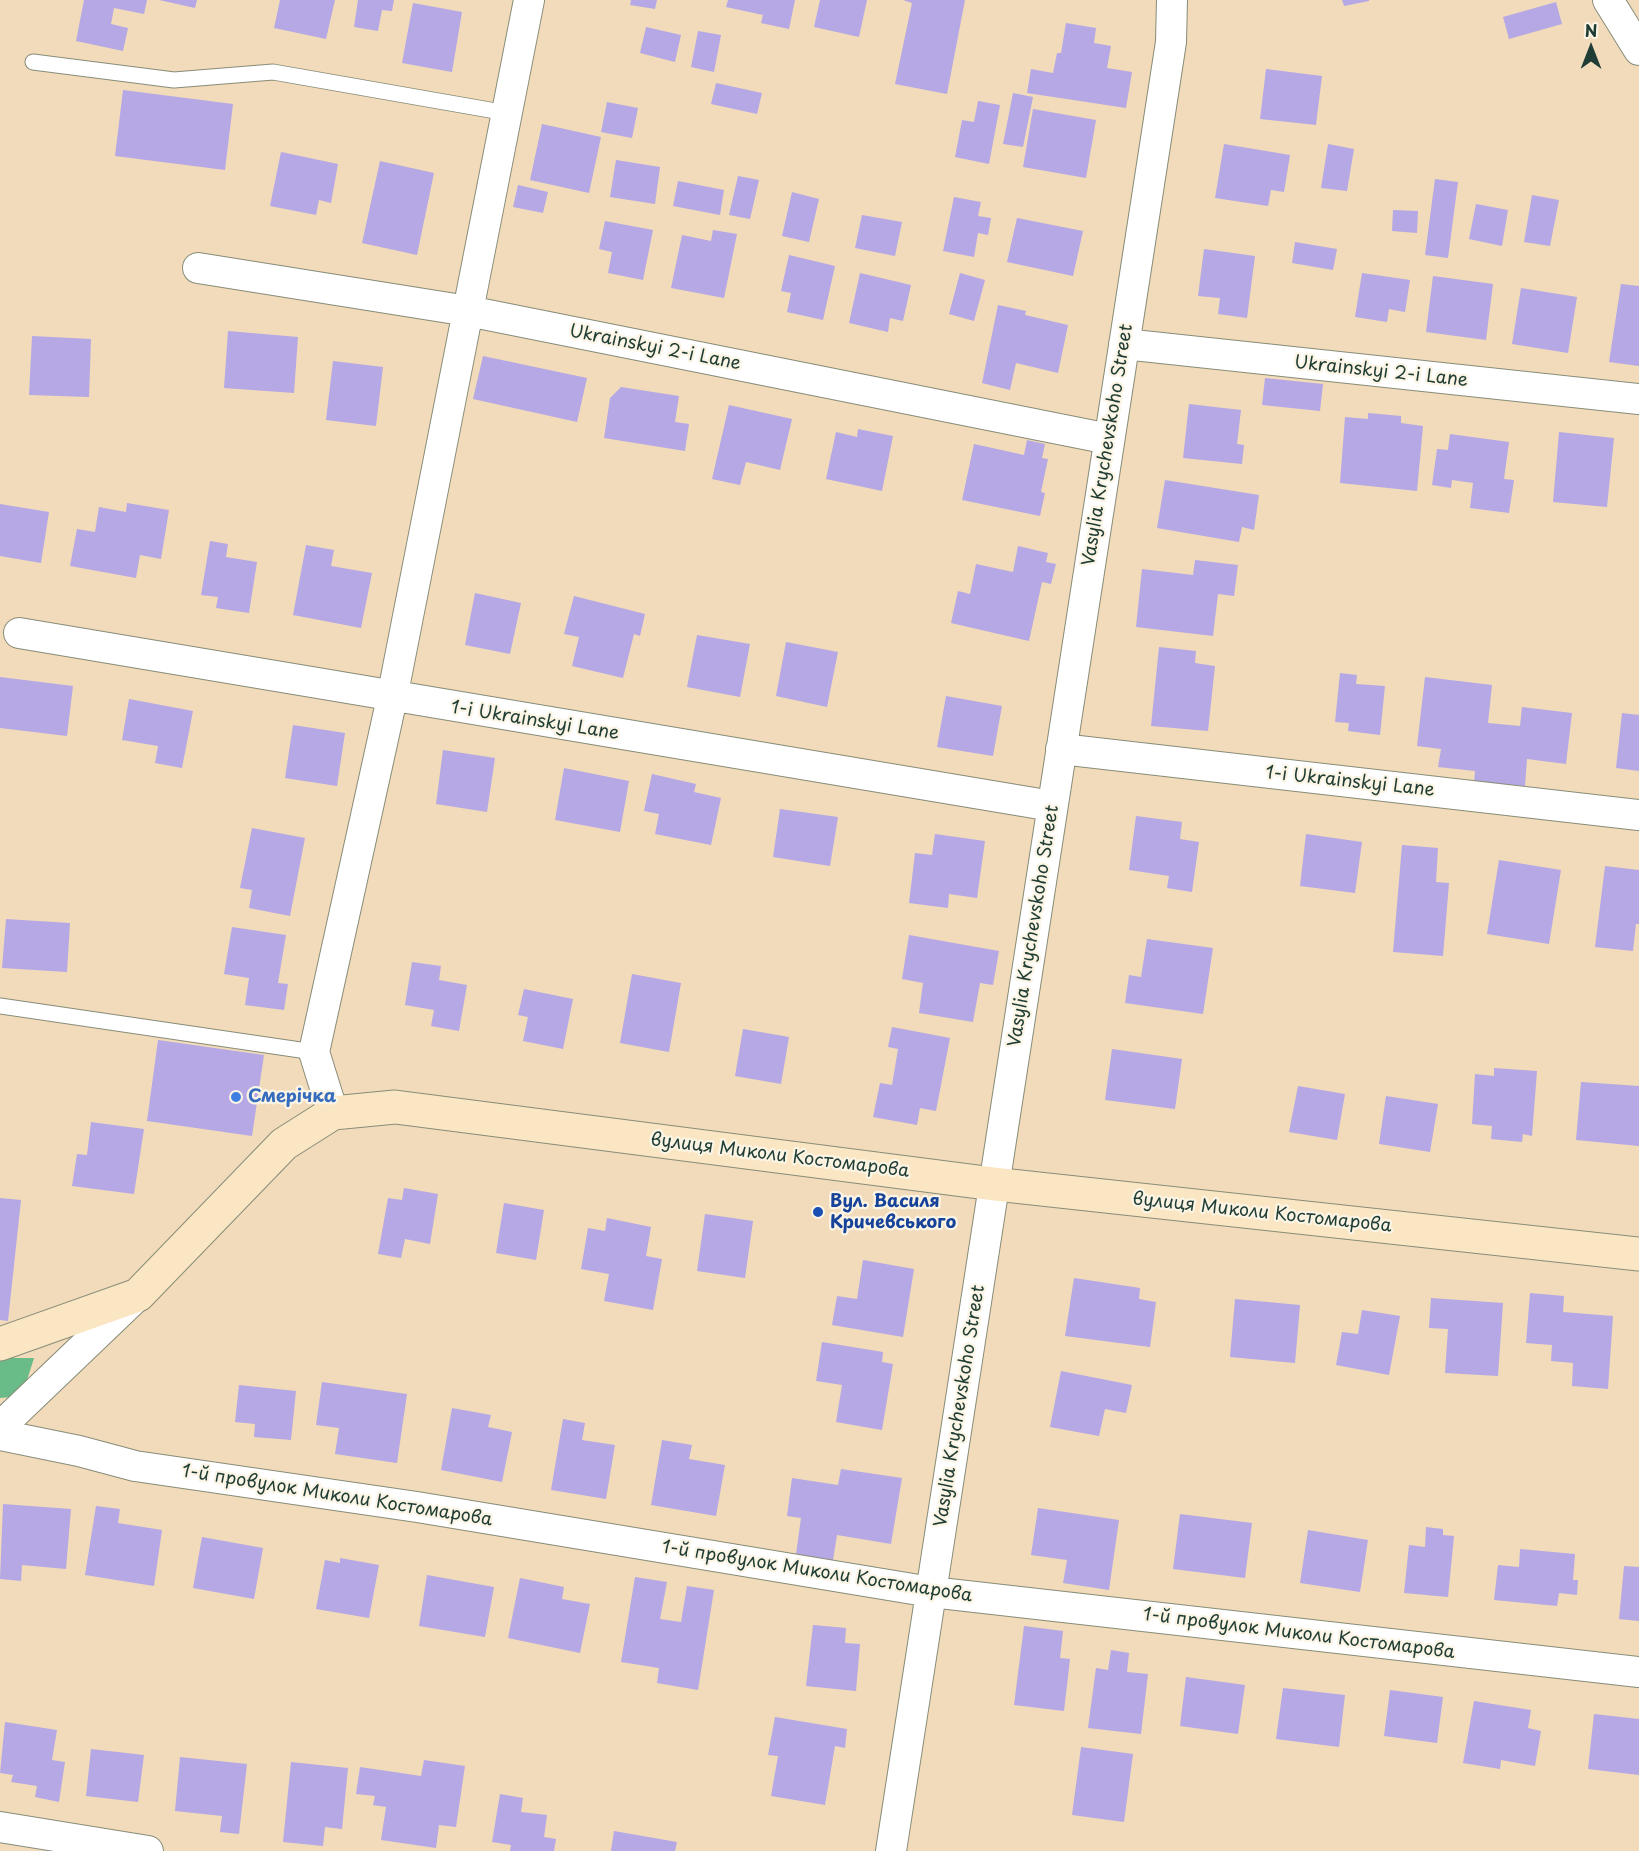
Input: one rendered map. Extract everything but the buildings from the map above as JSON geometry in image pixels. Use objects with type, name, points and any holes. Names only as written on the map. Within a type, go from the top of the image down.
[{"type":"street","points":[[333,1113],[314,1052],[392,698],[529,0]]},
{"type":"street","points":[[1608,0],[1639,50]]},
{"type":"street","name":"Vasylia Krychevskoho Street","points":[[891,1851],[1171,42],[1169,1]]},
{"type":"street","name":"Ukrainskyi 2-i Lane","points":[[198,268],[468,311],[1109,439]]},
{"type":"street","name":"Ukrainskyi 2-i Lane","points":[[1124,344],[1639,399]]},
{"type":"street","name":"1-i Ukrainskyi Lane","points":[[19,633],[392,698],[1052,806]]},
{"type":"street","name":"1-i Ukrainskyi Lane","points":[[1061,749],[1639,815]]},
{"type":"street","name":"вулиця Миколи Костомарова","points":[[0,1344],[138,1295],[284,1144],[333,1113],[395,1107],[994,1184],[1639,1254]]},
{"type":"street","points":[[0,1427],[138,1295]]},
{"type":"street","name":"1-й провулок Миколи Костомарова","points":[[0,1435],[80,1451],[135,1466],[429,1509],[931,1592],[1639,1672]]},
{"type":"street","points":[[0,1827],[148,1851]]},
{"type":"lane","points":[[33,62],[174,80],[273,72],[507,113]]},
{"type":"lane","points":[[0,1006],[314,1052]]},
{"type":"green space","points":[[0,1358],[34,1358],[22,1396],[0,1398]]},
{"type":"place","name":"Смерічка","points":[[236,1097]]},
{"type":"place","name":"Вул. Василя Кричевського","points":[[818,1212]]}]
